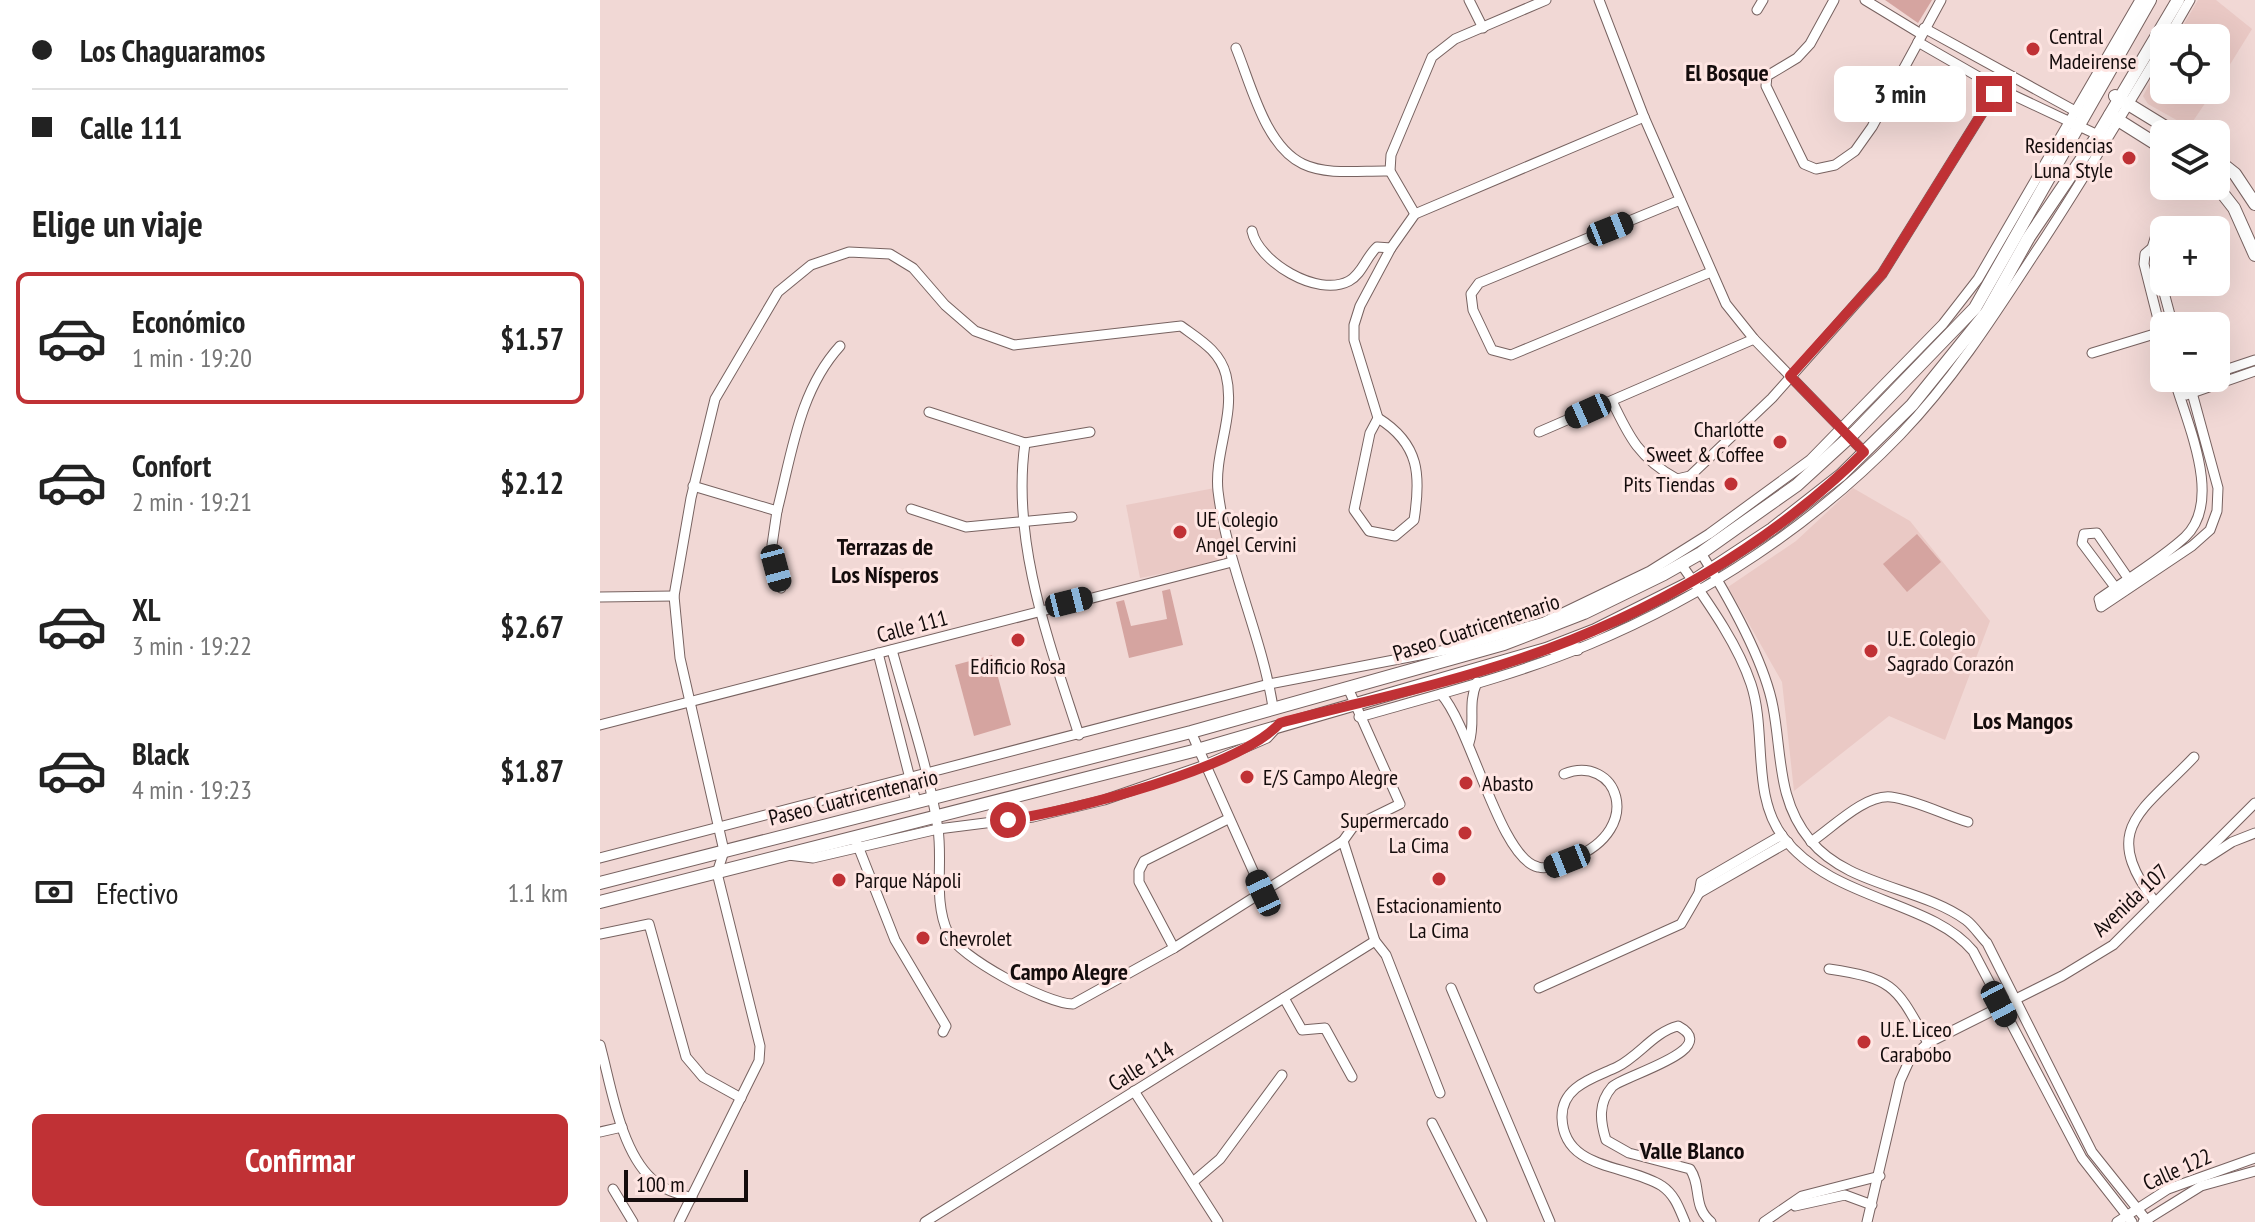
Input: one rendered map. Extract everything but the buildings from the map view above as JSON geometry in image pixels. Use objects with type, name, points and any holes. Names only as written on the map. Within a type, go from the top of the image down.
[{"type":"street","points":[[1469,0],[1483,28]]},
{"type":"street","points":[[1415,214],[1390,171],[1391,155],[1432,57],[1455,39],[1546,0]]},
{"type":"street","points":[[1599,0],[1644,117],[1726,304],[1754,339],[1864,452]]},
{"type":"street","points":[[1757,10],[1763,0]]},
{"type":"street","points":[[1834,0],[1810,44],[1797,58],[1767,76],[1766,86],[1804,164],[1816,169],[1835,165],[1855,151],[1941,0]]},
{"type":"street","points":[[1865,0],[1998,88],[2075,118]]},
{"type":"street","name":"Paseo Cuatricentenario","points":[[600,858],[1269,684],[1411,659],[1544,622],[1701,553],[1797,485],[1975,308],[2140,0]]},
{"type":"street","name":"Paseo Cuatricentenario","points":[[2075,118],[2102,88],[2150,0]]},
{"type":"street","name":"Paseo Cuatricentenario","points":[[1359,717],[1441,694],[1577,649],[1804,522],[1902,433],[1960,365],[2047,238],[2178,0]]},
{"type":"street","points":[[2176,24],[2190,0]]},
{"type":"street","points":[[1921,35],[2011,76],[2098,135]]},
{"type":"street","points":[[1236,48],[1273,136],[1287,153],[1304,164],[1324,169],[1390,171]]},
{"type":"street","points":[[2124,101],[2150,65]]},
{"type":"street","points":[[1612,401],[1632,442],[1677,479],[1690,476],[1772,398],[1882,274],[1998,88],[2011,76]]},
{"type":"street","points":[[2102,88],[2155,120]]},
{"type":"street","points":[[1378,418],[1370,433],[1354,510],[1369,531],[1395,536],[1414,520],[1418,465],[1398,435],[1378,418],[1354,340],[1354,325],[1360,306],[1391,248],[1415,214],[1644,117]]},
{"type":"street","points":[[2114,117],[2150,140]]},
{"type":"street","name":"Paseo Cuatricentenario","points":[[1714,574],[1864,452],[1912,405],[1987,312],[2029,237],[2098,135],[2114,117]]},
{"type":"street","points":[[2230,170],[2255,204]]},
{"type":"street","points":[[1680,200],[1479,283],[1471,294],[1473,310],[1492,350],[1511,355],[1711,272]]},
{"type":"street","points":[[2228,200],[2255,255]]},
{"type":"street","points":[[1252,231],[1255,240],[1272,257],[1297,279],[1314,286],[1332,287],[1347,282],[1355,277],[1377,247],[1391,248]]},
{"type":"street","points":[[2029,237],[2047,238]]},
{"type":"street","points":[[2150,250],[2145,254],[2145,275],[2150,293]]},
{"type":"street","points":[[679,1222],[759,1061],[760,1030],[717,873],[724,851],[680,658],[674,596],[693,486],[715,399],[778,292],[811,265],[849,252],[890,254],[913,268],[945,305],[975,331],[1014,345],[1181,326],[1214,351],[1226,373],[1230,404],[1218,488],[1232,562],[1269,684],[1273,707]]},
{"type":"street","points":[[2092,353],[2150,335]]},
{"type":"street","points":[[1539,432],[1754,339]]},
{"type":"street","points":[[781,588],[772,545],[777,511],[808,391],[823,365],[840,346]]},
{"type":"street","points":[[2230,368],[2255,360]]},
{"type":"street","points":[[2179,397],[2255,371]]},
{"type":"street","points":[[2178,392],[2202,478],[2201,511],[2185,537],[2099,599],[2101,607],[2192,546],[2210,530],[2217,511],[2218,488],[2192,393]]},
{"type":"street","points":[[929,412],[1025,443],[1090,432]]},
{"type":"street","name":"Paseo Cuatricentenario","points":[[600,883],[1191,732],[1504,644],[1558,624],[1653,575],[1846,434]]},
{"type":"street","points":[[1025,443],[1021,475],[1023,521],[1041,609],[1079,735]]},
{"type":"street","points":[[693,486],[777,511]]},
{"type":"street","points":[[911,509],[966,527],[1072,517]]},
{"type":"street","points":[[1716,530],[1730,533]]},
{"type":"street","points":[[2115,587],[2082,543],[2084,534],[2097,533],[2128,578]]},
{"type":"street","points":[[1701,553],[1763,674],[1773,707],[1780,778],[1795,817],[1811,842],[1859,874],[1967,921],[1987,943],[2092,1152],[2146,1221]]},
{"type":"street","name":"Calle 111","points":[[600,725],[1232,562]]},
{"type":"street","points":[[1681,564],[1750,683],[1758,713],[1764,784],[1785,839],[1821,870],[1852,889],[1958,933],[1973,951],[2082,1158],[2129,1218]]},
{"type":"street","name":"Paseo Cuatricentenario","points":[[600,902],[788,855],[936,824],[1546,649],[1695,585]]},
{"type":"street","points":[[600,597],[674,596]]},
{"type":"street","points":[[1544,622],[1558,624]]},
{"type":"street","points":[[1546,649],[1577,649]]},
{"type":"street","points":[[892,650],[936,824],[941,904],[949,935],[963,952],[1049,999],[1065,1004],[1082,1001],[1174,948],[1343,841],[1353,827],[1400,804],[1348,688]]},
{"type":"street","points":[[878,653],[916,802]]},
{"type":"street","points":[[1469,743],[1473,733],[1469,711],[1477,682]]},
{"type":"street","points":[[1441,694],[1469,743],[1511,846],[1535,867],[1550,868],[1584,854],[1604,840],[1617,822],[1618,803],[1603,778],[1588,771],[1564,774]]},
{"type":"street","name":"Paseo Cuatricentenario","points":[[936,824],[1081,806],[1205,765],[1267,738],[1280,723]]},
{"type":"street","points":[[1191,732],[1263,893]]},
{"type":"street","points":[[2155,902],[2130,865],[2127,838],[2133,822],[2194,757]]},
{"type":"street","points":[[1811,842],[1864,806],[1883,798],[1900,799],[1968,822]]},
{"type":"street","name":"Avenida 107","points":[[1867,1222],[1900,1081],[1910,1059],[1928,1043],[1999,1004],[2062,976],[2113,945],[2255,803]]},
{"type":"street","points":[[1174,948],[1139,882],[1139,871],[1144,861],[1228,819]]},
{"type":"street","points":[[2188,871],[2232,842],[2255,833]]},
{"type":"street","points":[[1539,988],[1681,924],[1699,893],[1701,882],[1707,877],[1785,839]]},
{"type":"street","points":[[1343,841],[1375,941],[1386,955],[1440,1093]]},
{"type":"street","points":[[856,843],[881,909],[946,1026],[943,1032]]},
{"type":"street","points":[[600,934],[649,924],[686,1057],[703,1077],[741,1098]]},
{"type":"street","name":"Calle 114","points":[[925,1222],[1375,941]]},
{"type":"street","points":[[1829,969],[1860,974],[1897,990],[1928,1043]]},
{"type":"street","points":[[1451,988],[1550,1222]]},
{"type":"street","points":[[1284,998],[1302,1030],[1325,1028],[1352,1077]]},
{"type":"street","points":[[1685,1222],[1669,1191],[1640,1176],[1579,1154],[1565,1136],[1564,1103],[1575,1088],[1621,1065],[1665,1031],[1678,1026],[1688,1035],[1689,1041],[1681,1053],[1618,1081],[1606,1096],[1600,1114],[1606,1140],[1629,1153],[1690,1169],[1695,1177],[1697,1203],[1711,1222]]},
{"type":"street","points":[[600,1045],[622,1127],[650,1178],[664,1189],[692,1198]]},
{"type":"street","points":[[1193,1182],[1220,1159],[1282,1075]]},
{"type":"street","points":[[1134,1091],[1218,1222]]},
{"type":"street","points":[[1432,1123],[1482,1222]]},
{"type":"street","points":[[600,1132],[622,1127]]},
{"type":"street","points":[[1640,1176],[1646,1155]]},
{"type":"street","name":"Calle 122","points":[[2117,1222],[2129,1218],[2136,1208],[2200,1175],[2255,1158]]},
{"type":"street","name":"Calle 122","points":[[2146,1221],[2201,1186],[2255,1171]]},
{"type":"street","points":[[1774,1222],[1803,1202],[1847,1190],[1880,1176]]},
{"type":"street","points":[[613,1189],[633,1222]]},
{"type":"street","points":[[1764,1222],[1802,1196],[1847,1190],[1872,1205]]},
{"type":"shaded area","points":[[1885,0],[1932,0],[1918,23]]},
{"type":"shaded area","points":[[2198,0],[2216,0],[2252,29],[2230,64],[2230,24],[2184,24]]},
{"type":"shaded area","points":[[2150,83],[2150,104],[2205,104],[2194,120],[2177,120],[2148,104],[2143,96]]},
{"type":"shaded area","name":"UE Colegio Angel Cervini","points":[[1220,487],[1234,559],[1140,578],[1126,505]]},
{"type":"shaded area","name":"U.E. Colegio Sagrado Corazón","points":[[1853,488],[1910,521],[1990,621],[1945,740],[1889,716],[1794,791],[1782,682],[1728,587],[1796,541]]},
{"type":"shaded area","points":[[1917,534],[1941,562],[1907,592],[1883,564]]},
{"type":"shaded area","points":[[1170,589],[1183,645],[1129,658],[1116,602],[1124,600],[1131,626],[1167,619],[1162,591]]},
{"type":"shaded area","points":[[992,655],[1011,725],[974,736],[955,665]]},
{"type":"place","name":"Central Madeirense","points":[[2033,49]]},
{"type":"place","name":"Residencias Luna Style","points":[[2129,158]]},
{"type":"place","name":"Charlotte Sweet & Coffee","points":[[1780,442]]},
{"type":"place","name":"Pits Tiendas","points":[[1731,484]]},
{"type":"place","name":"UE Colegio Angel Cervini","points":[[1180,532]]},
{"type":"place","name":"Edificio Rosa","points":[[1018,640]]},
{"type":"place","name":"U.E. Colegio Sagrado Corazón","points":[[1871,651]]},
{"type":"place","name":"E/S Campo Alegre","points":[[1247,777]]},
{"type":"place","name":"Abasto","points":[[1466,783]]},
{"type":"place","name":"Supermercado La Cima","points":[[1465,833]]},
{"type":"place","name":"Estacionamiento La Cima","points":[[1439,879]]},
{"type":"place","name":"Parque Nápoli","points":[[839,880]]},
{"type":"place","name":"Chevrolet","points":[[923,938]]},
{"type":"place","name":"U.E. Liceo Carabobo","points":[[1864,1042]]},
{"type":"district","name":"El Bosque","points":[[1727,72]]},
{"type":"district","name":"Terrazas de Los Nísperos","points":[[885,560]]},
{"type":"district","name":"Los Mangos","points":[[2023,720]]},
{"type":"district","name":"Campo Alegre","points":[[1069,971]]},
{"type":"district","name":"Valle Blanco","points":[[1692,1150]]},
{"type":"route","points":[[1008,820],[1104,800],[1205,765],[1267,738],[1280,723],[1520,659],[1595,630],[1693,581],[1772,529],[1841,475],[1864,452],[1790,376],[1882,274],[1994,94]]}]
